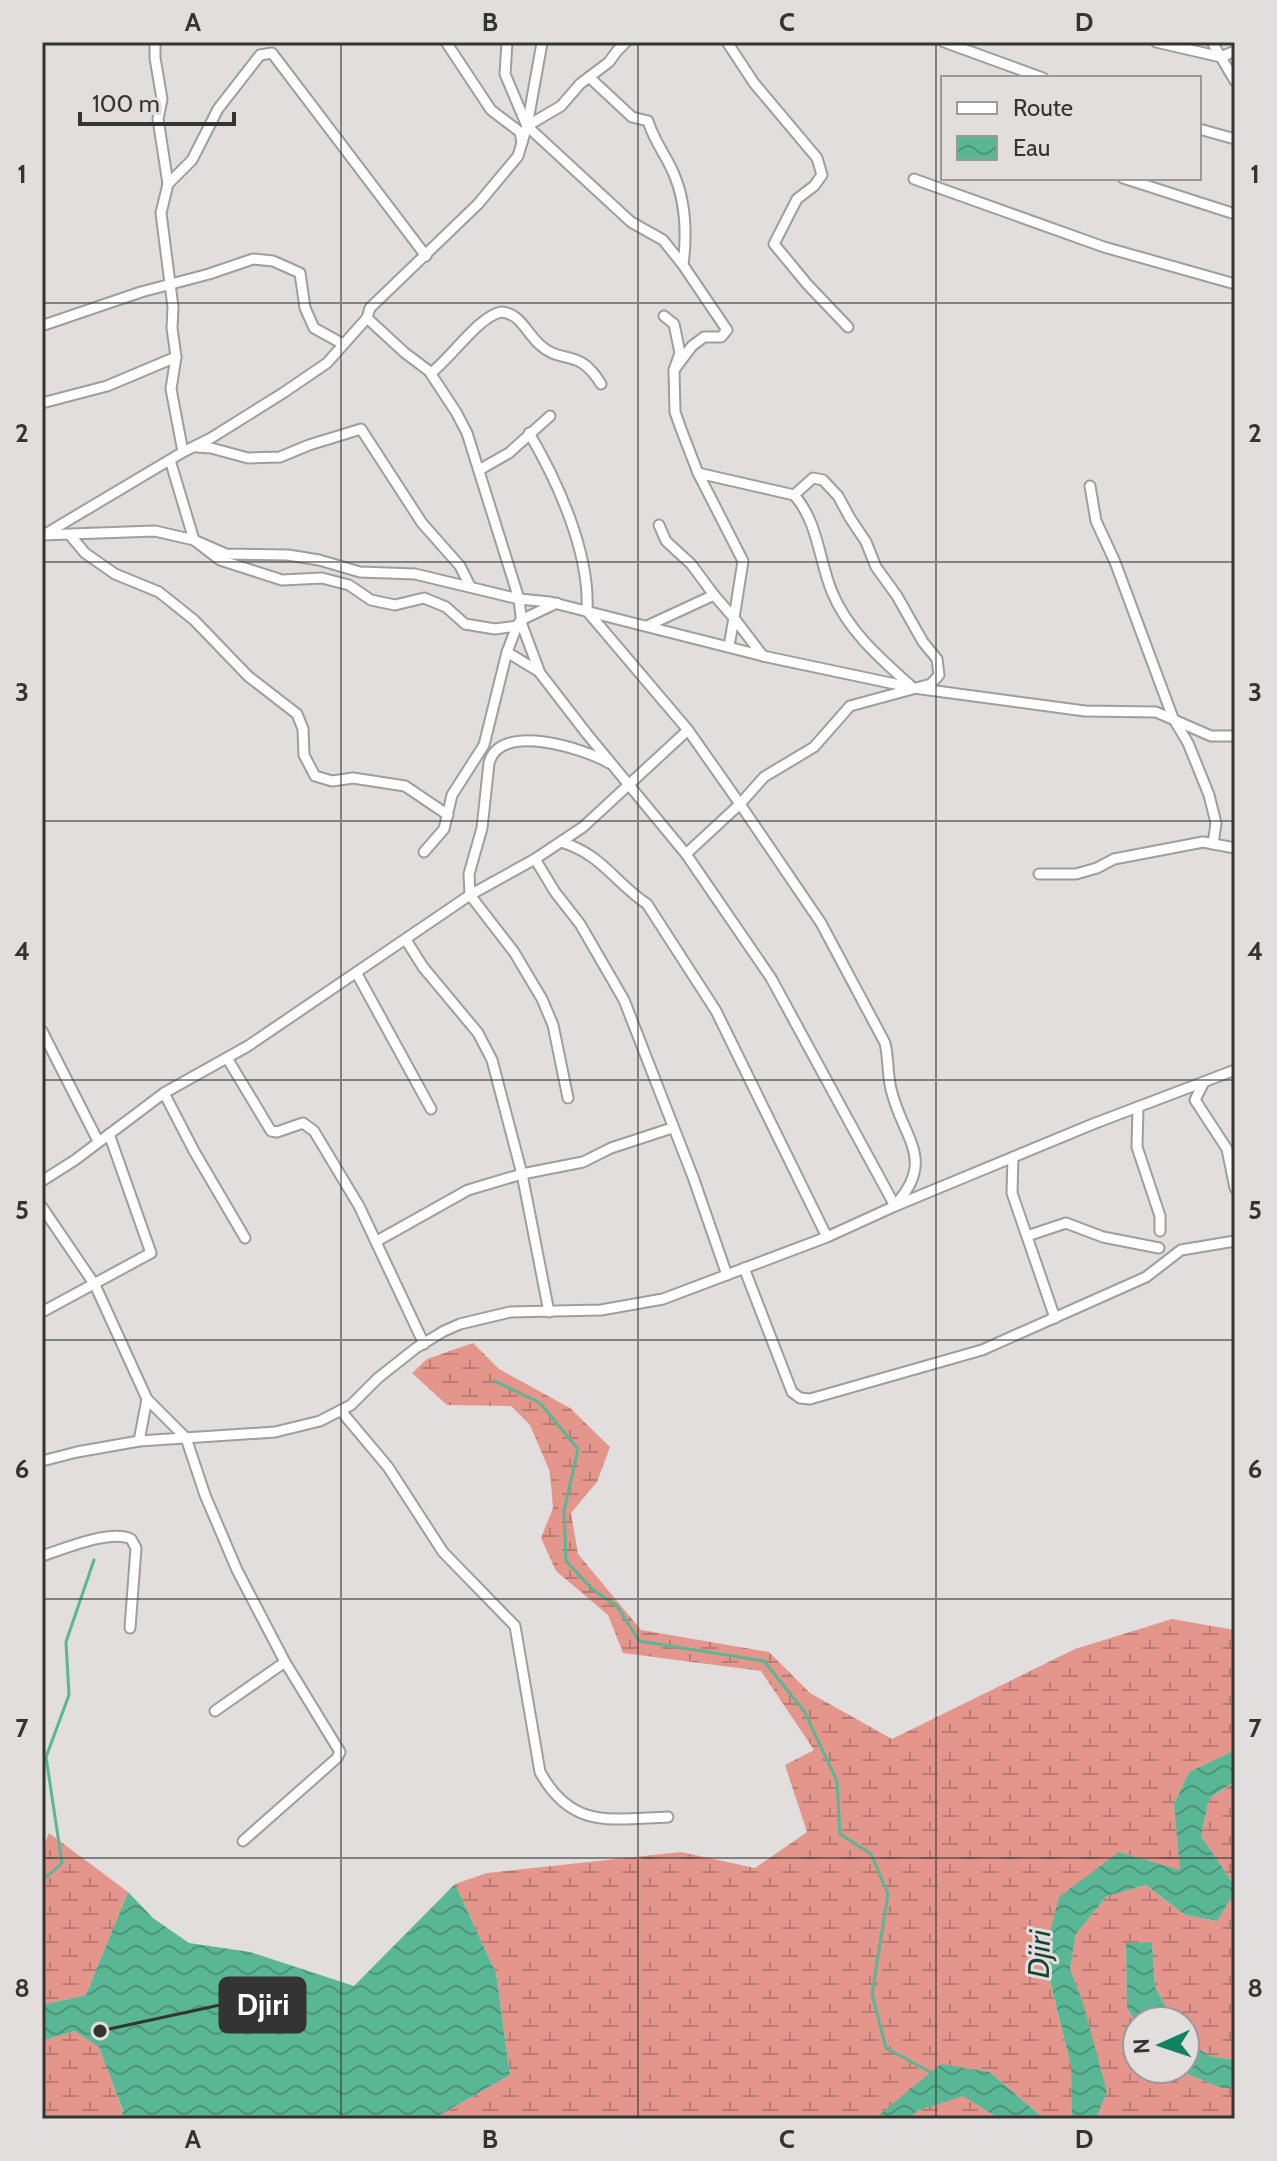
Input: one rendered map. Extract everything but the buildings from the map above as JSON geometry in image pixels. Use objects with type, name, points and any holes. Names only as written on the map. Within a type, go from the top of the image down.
[{"type":"street","points":[[155,42],[162,99],[158,119],[168,184],[161,213],[176,357],[171,389],[183,452]]},
{"type":"street","points":[[272,53],[276,42]]},
{"type":"street","points":[[446,42],[491,110],[520,132],[523,145]]},
{"type":"street","points":[[507,42],[505,74],[527,126],[619,212],[663,240],[727,330],[721,337],[704,337],[692,346],[674,370]]},
{"type":"street","points":[[527,126],[561,106],[626,42]]},
{"type":"street","points":[[727,42],[754,83],[817,158],[822,175],[797,199],[774,244],[848,327]]},
{"type":"street","points":[[944,42],[1038,76]]},
{"type":"street","points":[[1156,42],[1221,57],[1235,51]]},
{"type":"street","points":[[1212,42],[1235,81]]},
{"type":"street","points":[[43,535],[194,447],[322,366],[367,318],[370,308],[426,256],[506,173],[523,145],[542,43]]},
{"type":"street","points":[[168,184],[192,160],[218,109],[260,55],[272,53]]},
{"type":"street","points":[[272,53],[426,256]]},
{"type":"street","points":[[589,77],[632,117],[648,121],[653,140],[673,172],[683,203],[686,240],[683,265]]},
{"type":"street","points":[[1201,130],[1235,139]]},
{"type":"street","points":[[914,179],[1104,247],[1235,284]]},
{"type":"street","points":[[1129,180],[1235,214]]},
{"type":"street","points":[[44,325],[253,259],[273,261],[300,273],[305,308],[314,328],[343,344]]},
{"type":"street","points":[[431,373],[449,359],[482,323],[501,312],[514,316],[544,348],[585,363],[601,384]]},
{"type":"street","points":[[664,316],[674,324],[680,353],[674,370],[675,412],[698,473],[743,561],[729,646]]},
{"type":"street","points":[[367,318],[431,373],[466,431],[519,599],[519,623],[507,652],[484,745],[452,795],[444,829],[424,852]]},
{"type":"street","points":[[353,333],[378,328]]},
{"type":"street","points":[[42,403],[107,386],[176,357]]},
{"type":"street","points":[[479,470],[509,453],[550,416]]},
{"type":"street","points":[[194,447],[211,448],[248,458],[280,457],[361,429],[422,523],[460,566],[470,586]]},
{"type":"street","points":[[529,433],[552,477],[574,536],[588,590],[587,611],[688,730],[740,804],[821,923],[885,1043],[892,1094],[912,1144],[916,1165],[912,1186],[895,1206]]},
{"type":"street","points":[[170,460],[194,540],[220,560],[282,580],[322,578],[349,585],[371,600],[395,605],[424,598],[446,607],[465,624],[495,629],[519,623],[557,603]]},
{"type":"street","points":[[698,473],[794,495],[801,502],[809,522],[837,604],[867,647],[914,688]]},
{"type":"street","points":[[686,854],[770,772],[814,747],[850,706],[931,684],[939,675],[937,659],[876,567],[866,542],[838,496],[823,480],[813,478],[794,495]]},
{"type":"street","points":[[1090,486],[1096,521],[1115,562],[1173,718],[1188,743],[1209,795],[1216,823],[1213,844]]},
{"type":"street","points":[[659,525],[666,541],[691,564],[763,656]]},
{"type":"street","points":[[43,535],[155,531],[194,540],[226,554],[288,555],[360,572],[415,574],[519,599],[557,603],[763,656],[914,688],[1085,711],[1156,712],[1211,736],[1235,736]]},
{"type":"street","points":[[70,535],[85,553],[105,567],[159,592],[194,620],[248,676],[291,708],[303,729],[304,755],[315,776],[332,781],[353,778],[405,786],[448,815]]},
{"type":"street","points":[[647,626],[714,595]]},
{"type":"street","points":[[519,623],[540,673],[686,854],[785,1002],[895,1206]]},
{"type":"street","points":[[507,652],[540,673]]},
{"type":"street","points":[[42,1181],[164,1093],[227,1058],[357,974],[470,895],[535,859],[583,827],[688,730]]},
{"type":"street","points":[[568,1098],[553,1025],[542,999],[514,952],[470,895],[469,874],[482,828],[484,791],[491,756],[516,743],[550,742],[584,751],[618,769]]},
{"type":"street","points":[[561,842],[582,850],[605,865],[623,887],[647,904],[667,933],[716,1011],[827,1237]]},
{"type":"street","points":[[1039,874],[1076,874],[1114,859],[1203,842],[1235,848]]},
{"type":"street","points":[[535,859],[580,924],[624,1000],[693,1177],[727,1275]]},
{"type":"street","points":[[406,940],[423,967],[486,1045],[500,1083],[522,1174],[549,1312]]},
{"type":"street","points":[[357,974],[431,1109]]},
{"type":"street","points":[[42,1031],[98,1141]]},
{"type":"street","points":[[227,1058],[266,1128],[277,1132],[303,1123],[314,1131],[359,1206],[424,1344]]},
{"type":"street","points":[[42,1461],[139,1441],[275,1432],[320,1421],[351,1405],[385,1371],[444,1331],[510,1312],[632,1306],[663,1299],[827,1237],[1013,1157],[1235,1070]]},
{"type":"street","points":[[1204,1082],[1195,1100],[1227,1149],[1235,1188]]},
{"type":"street","points":[[164,1093],[245,1238]]},
{"type":"street","points":[[1138,1107],[1137,1147],[1160,1216],[1160,1231]]},
{"type":"street","points":[[377,1241],[468,1190],[522,1174],[583,1162],[611,1148],[672,1128]]},
{"type":"street","points":[[42,1312],[151,1253],[109,1134]]},
{"type":"street","points":[[1013,1157],[1011,1189],[1055,1318]]},
{"type":"street","points":[[42,1207],[95,1285],[147,1399],[186,1438],[216,1523],[256,1608],[340,1752],[243,1841]]},
{"type":"street","points":[[1027,1236],[1066,1223],[1103,1237],[1159,1248]]},
{"type":"street","points":[[744,1268],[792,1392],[800,1398],[810,1399],[982,1350],[1146,1277],[1181,1250],[1235,1241]]},
{"type":"street","points":[[139,1441],[147,1399]]},
{"type":"street","points":[[341,1411],[388,1467],[443,1552],[515,1626],[540,1772],[544,1780],[570,1810],[578,1814],[621,1818],[668,1817]]},
{"type":"street","points":[[42,1556],[110,1537],[125,1536],[131,1539],[136,1548],[130,1628]]},
{"type":"street","points":[[215,1711],[285,1662]]},
{"type":"green space","points":[[473,1343],[499,1369],[570,1408],[610,1447],[597,1482],[571,1513],[578,1554],[641,1630],[769,1652],[810,1693],[892,1739],[1075,1649],[1172,1619],[1235,1630],[1235,1750],[1189,1772],[1174,1804],[1181,1871],[1119,1852],[1044,1956],[1071,2066],[1073,2117],[1042,2117],[990,2072],[874,2119],[433,2119],[510,2075],[496,1973],[455,1884],[487,1873],[681,1852],[755,1868],[807,1832],[785,1765],[814,1750],[761,1671],[623,1653],[608,1615],[556,1571],[541,1538],[553,1508],[550,1472],[530,1425],[511,1406],[447,1405],[412,1373],[427,1359]]},
{"type":"green space","points":[[1232,1784],[1235,1786],[1235,1886],[1201,1836],[1209,1799]]},
{"type":"green space","points":[[49,1833],[128,1892],[86,1995],[42,2005],[42,1851]]},
{"type":"green space","points":[[1146,1885],[1185,1915],[1217,1921],[1235,1892],[1235,2060],[1210,2056],[1201,2050],[1201,2005],[1165,2005],[1155,1987],[1152,1942],[1126,1944],[1127,2005],[1121,2005],[1121,2085],[1201,2085],[1201,2080],[1221,2088],[1235,2088],[1235,2119],[1096,2119],[1107,2092],[1070,1969],[1076,1934],[1107,1896]]},
{"type":"green space","points":[[75,2031],[99,2046],[123,2112],[121,2119],[42,2119],[42,2041]]},
{"type":"green space","points":[[963,2095],[1000,2119],[909,2119],[916,2111]]},
{"type":"water","points":[[1235,1750],[1235,1786],[1231,1784],[1209,1799],[1201,1836],[1235,1886],[1235,1892],[1217,1921],[1185,1915],[1146,1885],[1107,1896],[1076,1934],[1070,1969],[1083,2003],[1107,2092],[1096,2119],[1000,2119],[963,2096],[917,2111],[909,2119],[874,2119],[941,2064],[990,2072],[1042,2117],[1072,2117],[1071,2066],[1044,1956],[1059,1897],[1119,1852],[1180,1870],[1174,1804],[1189,1772]]},
{"type":"water","points":[[455,1884],[496,1973],[510,2075],[433,2119],[121,2119],[123,2111],[99,2047],[75,2031],[42,2041],[42,2005],[86,1995],[128,1892],[153,1918],[189,1943],[250,1952],[354,1986]]},
{"type":"water","points":[[1152,1942],[1155,1987],[1165,2005],[1127,2005],[1126,1943]]},
{"type":"water","points":[[1201,2050],[1210,2056],[1235,2060],[1235,2088],[1221,2088],[1201,2080]]},
{"type":"waterway","points":[[495,1381],[540,1403],[578,1449],[564,1511],[566,1561],[592,1589],[617,1606],[639,1641],[764,1661],[804,1711],[837,1781],[840,1834],[871,1854],[888,1894],[872,1994],[886,2048],[932,2073]]},
{"type":"waterway","points":[[42,1881],[62,1863],[46,1757],[69,1695],[66,1642],[94,1560]]},
{"type":"place","name":"Djiri","points":[[100,2031]]}]
